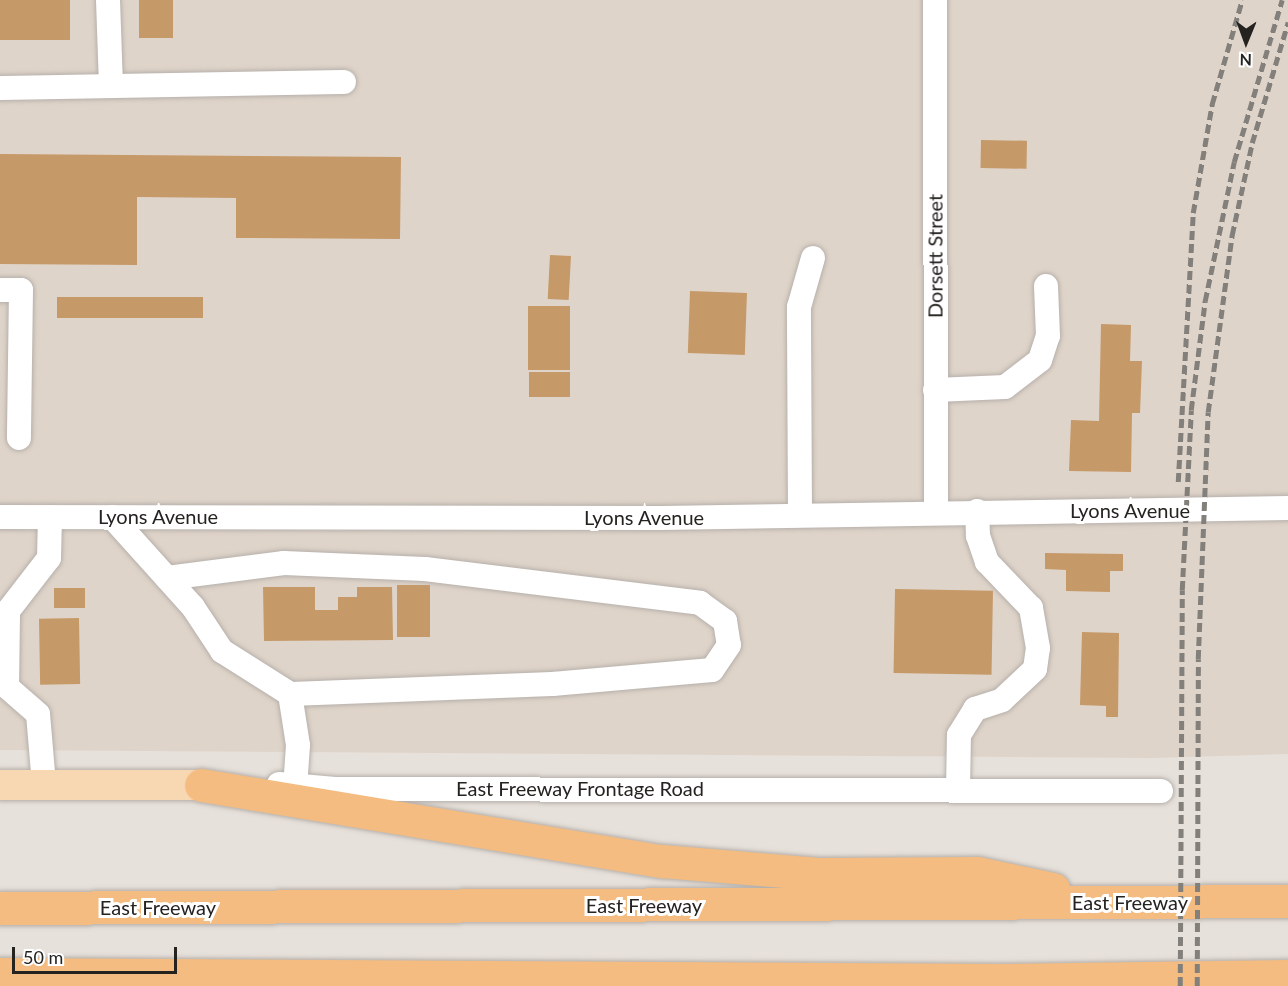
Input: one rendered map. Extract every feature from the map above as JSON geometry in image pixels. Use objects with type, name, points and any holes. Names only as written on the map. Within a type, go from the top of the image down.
[{"type":"highway","points":[[201,784],[662,861],[821,874],[977,873],[1119,902]]},
{"type":"highway","name":"East Freeway","points":[[12,908],[1288,901]]},
{"type":"highway","points":[[13,974],[1003,980],[1074,977],[1288,976]]},
{"type":"highway","points":[[1074,977],[1178,986]]},
{"type":"highway","points":[[939,986],[1003,980]]},
{"type":"main road","name":"East Freeway Frontage Road","points":[[0,785],[201,784]]},
{"type":"street","points":[[108,0],[111,86]]},
{"type":"street","name":"Dorsett Street","points":[[935,0],[936,512]]},
{"type":"street","points":[[0,88],[344,82]]},
{"type":"street","points":[[800,514],[799,307],[813,258]]},
{"type":"street","points":[[935,390],[1005,387],[1040,360],[1048,336],[1046,286]]},
{"type":"street","points":[[0,290],[21,290],[19,438]]},
{"type":"street","name":"Lyons Avenue","points":[[0,517],[800,514],[1288,508]]},
{"type":"street","points":[[958,790],[959,735],[975,709],[1002,700],[1035,669],[1038,648],[1031,608],[987,562],[978,536],[977,511]]},
{"type":"street","points":[[44,784],[38,714],[7,687],[8,611],[49,558],[50,517]]},
{"type":"street","points":[[112,517],[167,578],[222,651],[290,694],[553,684],[712,670],[729,645],[725,621],[700,603],[424,569],[284,563],[167,578]]},
{"type":"street","points":[[290,694],[298,745],[295,784]]},
{"type":"street","name":"East Freeway Frontage Road","points":[[201,784],[295,784],[335,789],[1161,791]]},
{"type":"shaded area","points":[[0,0],[1288,0],[1288,754],[1151,758],[0,750]]},
{"type":"building","points":[[0,0],[70,0],[70,40],[0,40]]},
{"type":"building","points":[[139,0],[173,0],[173,38],[139,38]]},
{"type":"building","points":[[981,140],[1027,141],[1027,169],[981,168]]},
{"type":"building","points":[[0,154],[401,157],[400,239],[236,238],[236,198],[137,197],[137,265],[0,264]]},
{"type":"building","points":[[550,255],[571,256],[569,300],[548,299]]},
{"type":"building","points":[[690,291],[747,293],[745,355],[688,353]]},
{"type":"building","points":[[57,297],[203,297],[203,318],[57,318]]},
{"type":"building","points":[[528,306],[570,306],[570,370],[528,370]]},
{"type":"building","points":[[1101,324],[1131,325],[1130,361],[1142,361],[1140,413],[1132,413],[1131,472],[1069,471],[1071,420],[1099,421]]},
{"type":"building","points":[[529,372],[570,372],[570,397],[529,397]]},
{"type":"building","points":[[1045,553],[1123,554],[1123,571],[1110,571],[1110,592],[1066,591],[1066,570],[1045,569]]},
{"type":"building","points":[[397,585],[430,585],[430,637],[397,637]]},
{"type":"building","points":[[263,587],[315,587],[315,610],[338,610],[338,597],[357,597],[357,587],[392,587],[393,640],[264,641]]},
{"type":"building","points":[[54,588],[85,588],[85,608],[54,608]]},
{"type":"building","points":[[895,589],[993,591],[992,675],[894,673]]},
{"type":"building","points":[[79,618],[80,684],[40,685],[39,619]]},
{"type":"building","points":[[1082,632],[1119,633],[1118,717],[1106,717],[1106,706],[1080,705]]},
{"type":"railway","points":[[1178,482],[1193,213],[1212,104],[1242,0]]},
{"type":"railway","points":[[1180,986],[1182,590],[1191,410],[1205,301],[1234,162],[1282,0]]},
{"type":"railway","points":[[1197,986],[1198,659],[1208,412],[1232,235],[1252,143],[1288,22]]}]
